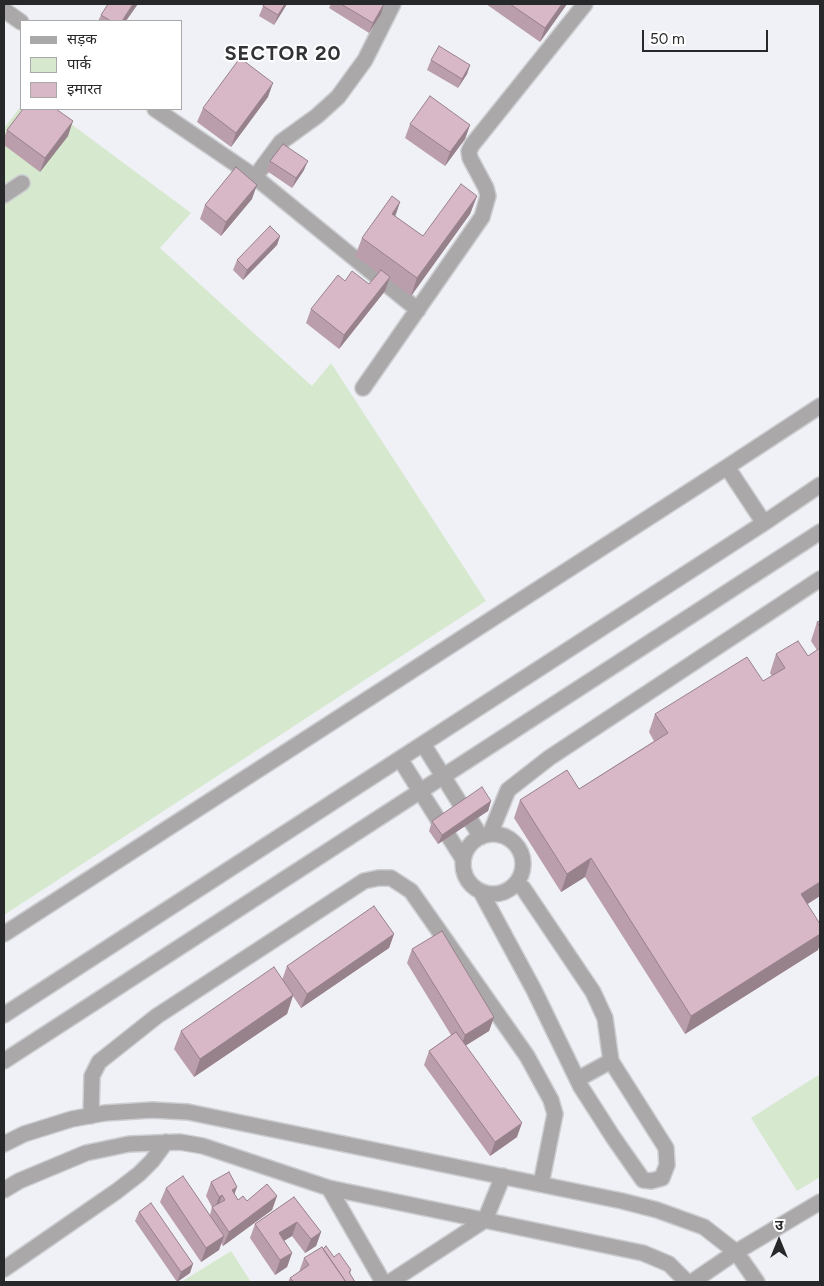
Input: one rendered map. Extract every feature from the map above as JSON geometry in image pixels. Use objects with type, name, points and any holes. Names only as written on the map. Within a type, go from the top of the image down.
[{"type":"street","points":[[255,177],[281,142],[317,116],[338,96],[365,60],[393,4]]},
{"type":"street","points":[[363,388],[482,216],[487,203],[486,188],[470,158],[469,151],[472,145],[585,4]]},
{"type":"street","points":[[4,10],[20,21]]},
{"type":"street","points":[[156,110],[255,177],[418,310]]},
{"type":"street","points":[[4,195],[22,183]]},
{"type":"street","points":[[4,934],[820,406]]},
{"type":"street","points":[[727,467],[764,524]]},
{"type":"street","points":[[4,1016],[764,524],[820,485]]},
{"type":"street","points":[[4,1061],[820,532]]},
{"type":"street","points":[[486,836],[508,790],[549,758],[820,579]]},
{"type":"street","points":[[423,744],[442,777],[486,836]]},
{"type":"street","points":[[400,759],[463,859]]},
{"type":"street","points":[[480,892],[500,894],[509,890],[516,883],[523,865],[517,846],[510,839],[500,835],[486,836],[472,842],[466,850],[463,859],[466,879],[480,892],[534,990],[581,1087],[607,1129],[642,1180],[651,1181],[662,1178],[667,1166],[666,1148],[611,1061],[605,1018],[593,992],[523,888],[516,883]]},
{"type":"street","points":[[91,1116],[92,1076],[99,1062],[106,1056],[157,1016],[364,881],[391,878],[412,891],[527,1056],[551,1100],[555,1114],[541,1184]]},
{"type":"street","points":[[578,1079],[611,1061]]},
{"type":"street","points":[[4,1144],[24,1134],[72,1119],[105,1113],[152,1110],[188,1112],[622,1200],[704,1227],[736,1252],[757,1282]]},
{"type":"street","points":[[4,1269],[139,1174],[152,1161],[166,1142]]},
{"type":"street","points":[[4,1190],[19,1181],[86,1153],[129,1144],[166,1142],[203,1146],[329,1188],[642,1253],[669,1264],[687,1282]]},
{"type":"street","points":[[390,1282],[485,1220],[503,1176]]},
{"type":"street","points":[[329,1188],[383,1282]]},
{"type":"street","points":[[692,1282],[736,1252],[820,1202]]},
{"type":"green space","points":[[20,107],[20,110],[52,110],[191,213],[160,248],[312,386],[331,363],[486,601],[4,915],[4,128]]},
{"type":"green space","points":[[820,1074],[820,1177],[797,1191],[751,1118]]},
{"type":"green space","points":[[231,1251],[251,1282],[181,1282]]},
{"type":"building","points":[[108,4],[133,4],[123,20],[109,20],[101,15]]},
{"type":"building","points":[[264,4],[285,4],[278,15],[263,6]]},
{"type":"building","points":[[341,4],[384,4],[373,23]]},
{"type":"building","points":[[510,4],[562,4],[545,28]]},
{"type":"building","points":[[439,46],[470,65],[462,79],[431,60]]},
{"type":"building","points":[[240,58],[273,83],[236,133],[203,108]]},
{"type":"building","points":[[430,96],[470,125],[450,152],[410,124]]},
{"type":"building","points":[[22,110],[57,110],[73,121],[45,158],[7,130]]},
{"type":"building","points":[[283,144],[308,161],[296,178],[270,161]]},
{"type":"building","points":[[236,167],[257,185],[226,222],[205,205]]},
{"type":"building","points":[[461,184],[477,196],[417,278],[362,238],[392,196],[400,202],[392,214],[423,236]]},
{"type":"building","points":[[270,226],[280,236],[247,270],[237,260]]},
{"type":"building","points":[[381,270],[390,277],[344,335],[311,309],[338,275],[345,281],[352,271],[369,284]]},
{"type":"building","points":[[798,641],[808,656],[820,648],[820,882],[801,894],[820,924],[820,934],[691,1016],[591,858],[567,874],[520,800],[567,770],[579,789],[668,733],[655,714],[747,657],[763,681],[785,668],[776,654]]},
{"type":"building","points":[[482,787],[491,801],[442,835],[432,821]]},
{"type":"building","points":[[374,906],[394,934],[307,994],[287,966]]},
{"type":"building","points":[[442,931],[494,1017],[465,1035],[412,949]]},
{"type":"building","points":[[274,967],[293,995],[200,1059],[181,1031]]},
{"type":"building","points":[[456,1032],[522,1123],[495,1142],[429,1051]]},
{"type":"building","points":[[229,1172],[237,1187],[232,1190],[238,1200],[243,1196],[247,1201],[267,1184],[277,1196],[229,1232],[212,1207],[225,1200],[222,1195],[219,1197],[211,1182]]},
{"type":"building","points":[[183,1176],[224,1236],[206,1248],[166,1188]]},
{"type":"building","points":[[294,1197],[321,1232],[311,1239],[297,1222],[279,1233],[292,1253],[280,1260],[255,1224]]},
{"type":"building","points":[[151,1203],[193,1264],[181,1272],[139,1212]]},
{"type":"building","points":[[326,1246],[334,1257],[339,1253],[351,1270],[349,1272],[355,1282],[346,1282],[323,1249]]},
{"type":"building","points":[[322,1247],[346,1282],[294,1282],[290,1278],[309,1265],[304,1258]]},
{"type":"district","name":"SECTOR 20","points":[[283,54]]}]
